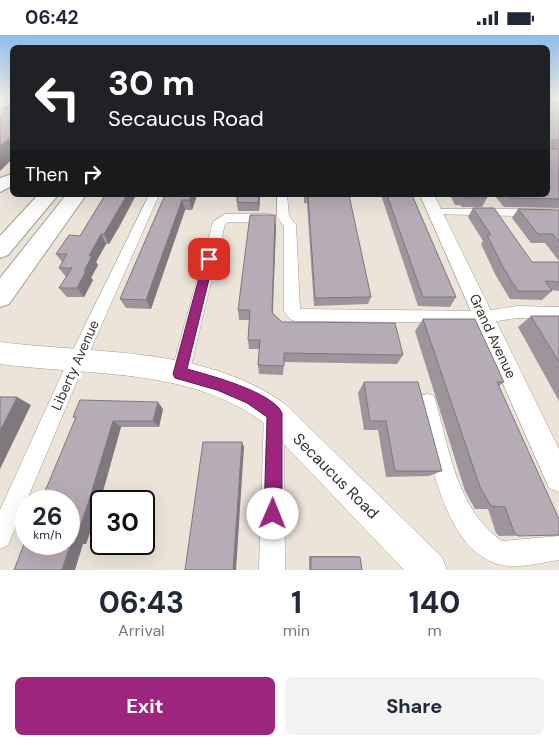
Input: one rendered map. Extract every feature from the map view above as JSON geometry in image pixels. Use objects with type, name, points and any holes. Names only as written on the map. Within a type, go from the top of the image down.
[{"type":"highway","points":[[0,229],[29,197]]},
{"type":"highway","points":[[0,251],[46,197]]},
{"type":"highway","points":[[0,297],[75,197]]},
{"type":"main road","name":"Secaucus Road","points":[[0,353],[119,365],[180,374],[219,384],[252,398],[274,413],[429,570]]},
{"type":"street","name":"Liberty Avenue","points":[[0,537],[76,361],[153,197]]},
{"type":"street","points":[[282,197],[283,217],[290,225],[292,311],[295,315],[485,317],[517,312],[559,313]]},
{"type":"street","points":[[431,203],[559,213]]},
{"type":"street","name":"Grand Avenue","points":[[431,203],[559,478]]},
{"type":"street","points":[[180,374],[219,222],[225,218],[283,217]]},
{"type":"street","points":[[427,403],[451,495],[457,509],[483,542],[501,553],[559,547]]},
{"type":"street","points":[[272,570],[274,413]]},
{"type":"building","points":[[0,125],[10,125],[10,139],[0,146]]},
{"type":"building","points":[[550,125],[559,125],[559,140],[552,140],[552,149],[559,149],[559,199],[509,198],[550,197]]},
{"type":"building","points":[[104,197],[126,197],[89,256],[92,256],[77,288],[59,288],[72,268],[59,268],[67,254],[56,254],[69,235],[80,236]]},
{"type":"building","points":[[164,197],[190,197],[189,200],[182,200],[146,300],[120,299]]},
{"type":"building","points":[[238,197],[259,197],[258,203],[237,202]]},
{"type":"building","points":[[308,197],[349,197],[371,297],[315,298]]},
{"type":"building","points":[[388,197],[413,197],[456,297],[423,297]]},
{"type":"building","points":[[466,197],[487,198],[466,198]]},
{"type":"building","points":[[473,208],[494,208],[532,262],[559,262],[559,282],[545,281],[552,291],[518,291],[487,235],[491,235]]},
{"type":"building","points":[[518,209],[559,210],[559,242],[553,234],[538,234]]},
{"type":"building","points":[[250,215],[275,215],[272,313],[282,322],[395,323],[403,355],[284,353],[284,366],[258,365],[260,340],[248,340],[250,310],[238,310]]},
{"type":"building","points":[[531,316],[559,316],[559,362]]},
{"type":"building","points":[[423,319],[475,319],[504,382],[497,382],[559,519],[559,535],[518,536],[514,532],[505,507],[491,506],[480,487]]},
{"type":"building","points":[[364,382],[418,382],[442,471],[395,471],[386,421],[370,421]]},
{"type":"building","points":[[0,397],[17,397],[0,431]]},
{"type":"building","points":[[80,400],[158,402],[153,421],[113,421],[80,527],[80,490],[46,490],[76,417],[73,417]]},
{"type":"building","points":[[203,442],[242,442],[233,570],[185,570]]},
{"type":"building","points":[[20,555],[67,555],[62,570],[14,570]]},
{"type":"building","points":[[311,557],[360,557],[362,570],[311,570]]},
{"type":"route","points":[[209,259],[180,374],[219,384],[252,398],[274,413],[273,514]]}]
